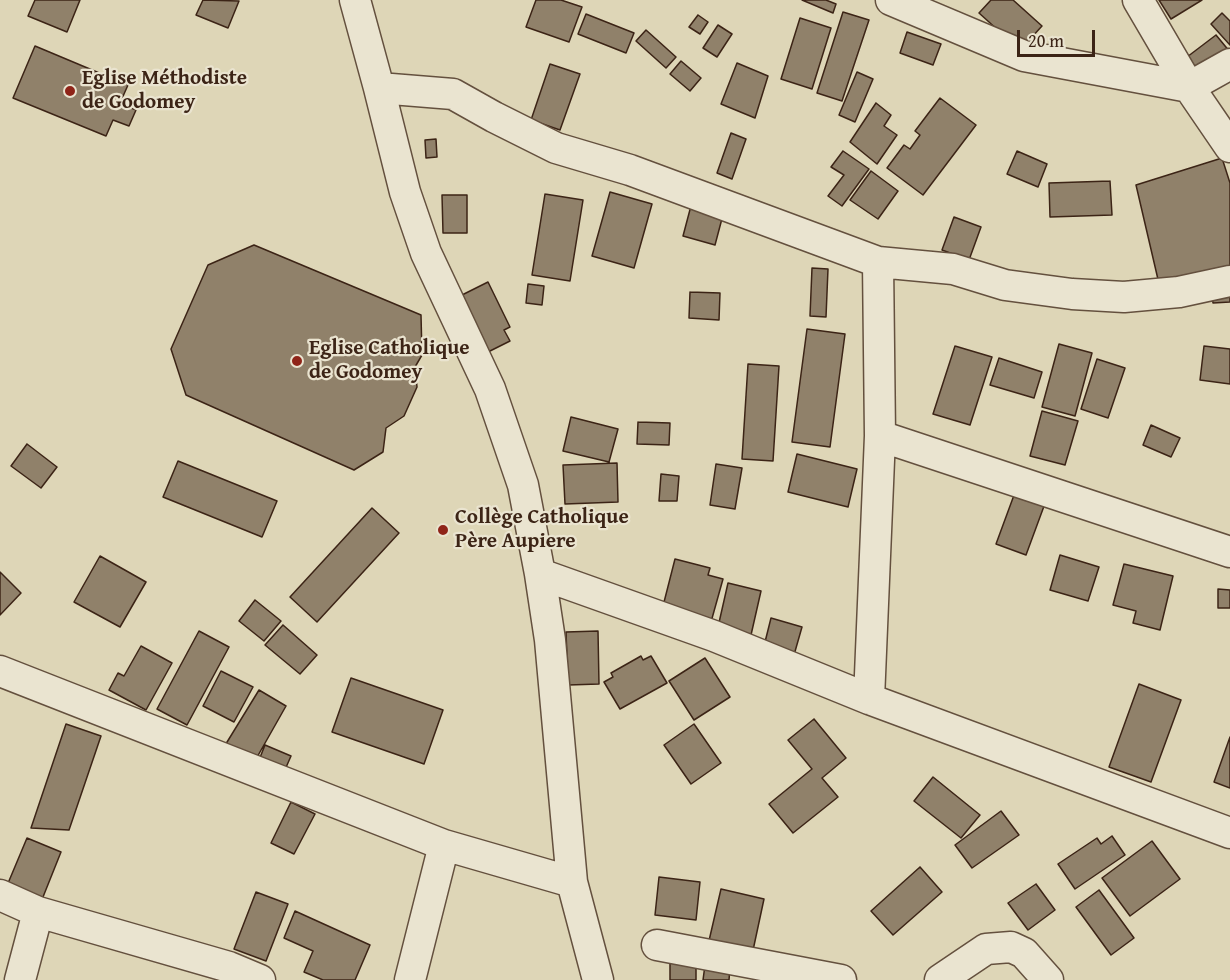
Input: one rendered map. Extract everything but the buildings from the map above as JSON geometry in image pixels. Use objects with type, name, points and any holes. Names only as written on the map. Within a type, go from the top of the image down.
[{"type":"street","points":[[355,0],[405,192],[426,253],[490,389],[523,485],[550,640],[572,882],[598,980]]},
{"type":"street","points":[[891,0],[1024,56],[1189,87],[1230,64]]},
{"type":"street","points":[[1138,0],[1189,87],[1230,147]]},
{"type":"street","points":[[379,88],[453,94],[556,148],[630,170],[878,262],[953,269],[1005,285],[1071,294],[1124,297],[1179,292],[1230,280]]},
{"type":"street","points":[[869,699],[880,436],[878,262]]},
{"type":"street","points":[[880,436],[1230,552]]},
{"type":"street","points":[[540,574],[714,636],[869,699],[1230,833]]},
{"type":"street","points":[[0,671],[444,845],[572,882]]},
{"type":"street","points":[[410,980],[444,845]]},
{"type":"street","points":[[0,895],[38,912],[229,967],[260,980]]},
{"type":"street","points":[[20,980],[38,912]]},
{"type":"street","points":[[657,945],[842,980]]},
{"type":"street","points":[[940,980],[986,949],[1011,947],[1024,953],[1048,980]]},
{"type":"place","name":"Eglise Méthodiste de Godomey","points":[[70,91]]},
{"type":"place","name":"Eglise Catholique de Godomey","points":[[297,361]]},
{"type":"place","name":"Collège Catholique Père Aupiere","points":[[443,530]]}]
